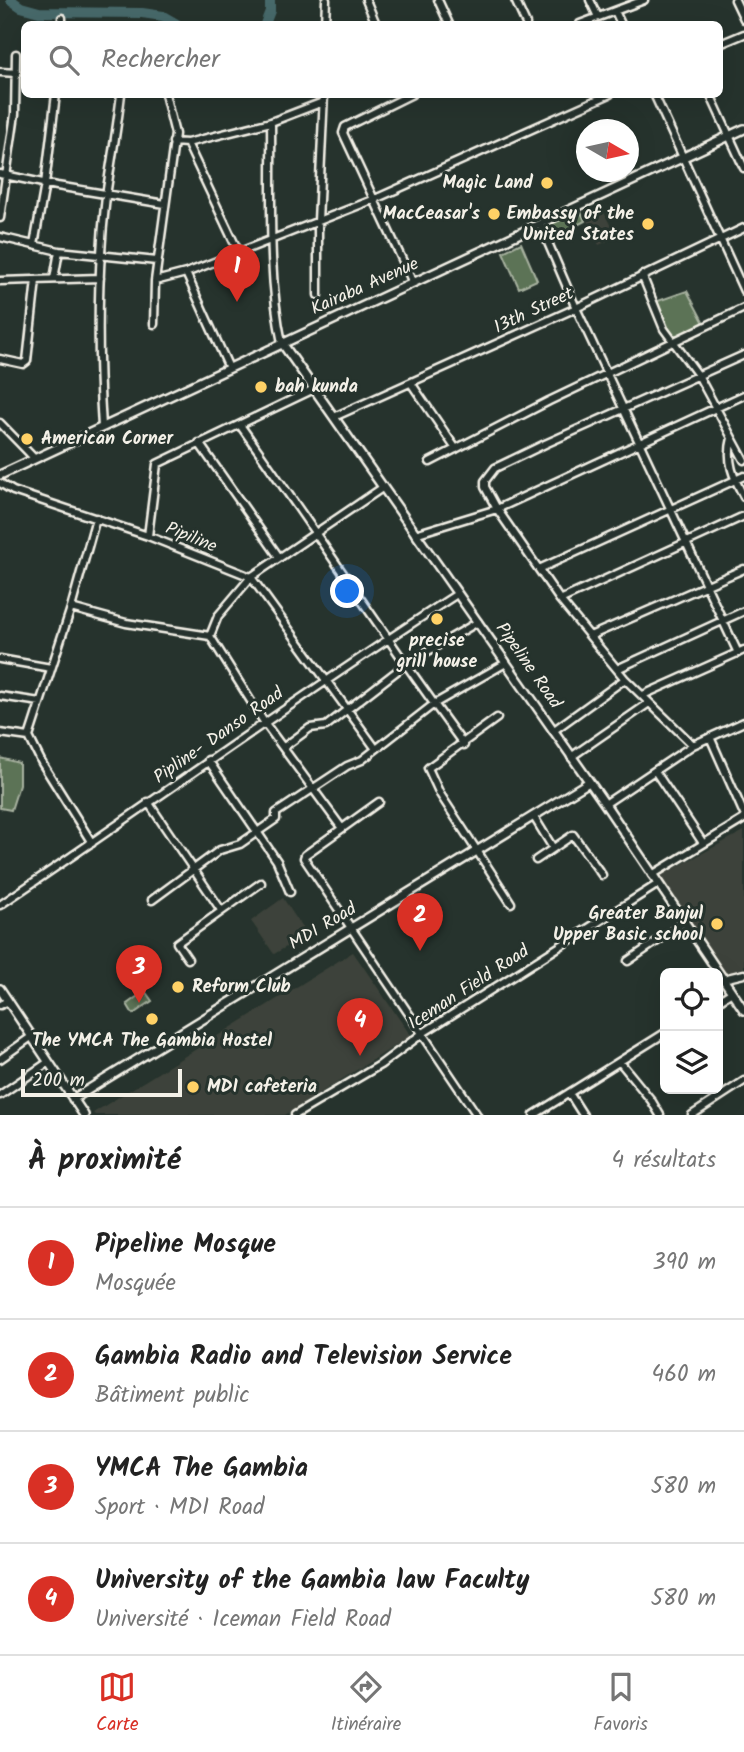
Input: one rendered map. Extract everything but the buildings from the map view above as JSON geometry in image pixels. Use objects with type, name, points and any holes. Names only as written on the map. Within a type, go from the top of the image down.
[{"type":"street","points":[[325,21],[326,0]]},
{"type":"street","points":[[366,0],[375,21]]},
{"type":"street","points":[[438,0],[448,21]]},
{"type":"street","points":[[515,0],[525,21]]},
{"type":"street","points":[[590,0],[598,17]]},
{"type":"street","points":[[588,21],[644,0]]},
{"type":"street","points":[[735,0],[744,19]]},
{"type":"street","points":[[615,11],[620,21]]},
{"type":"street","points":[[723,42],[744,34]]},
{"type":"street","points":[[0,218],[4,175],[15,123],[16,54]]},
{"type":"street","points":[[0,72],[17,74]]},
{"type":"street","points":[[34,245],[56,98]]},
{"type":"street","points":[[102,427],[98,364],[101,257],[120,98]]},
{"type":"street","points":[[154,324],[157,261],[175,130],[166,98]]},
{"type":"street","points":[[173,142],[187,143],[271,122],[324,98],[318,221],[318,295]]},
{"type":"street","points":[[405,98],[344,130],[412,283]]},
{"type":"street","points":[[155,281],[186,273],[375,199],[601,98]]},
{"type":"street","points":[[656,98],[744,291]]},
{"type":"street","points":[[712,98],[744,168]]},
{"type":"street","points":[[271,122],[272,240],[277,321],[282,343]]},
{"type":"street","name":"Kairaba Avenue","points":[[0,475],[744,129]]},
{"type":"street","points":[[187,143],[239,253]]},
{"type":"street","points":[[4,175],[165,204]]},
{"type":"street","points":[[540,224],[576,308],[706,586],[741,652],[643,695]]},
{"type":"street","name":"13th Street","points":[[334,417],[576,308],[744,228]]},
{"type":"street","points":[[0,237],[59,251],[157,261]]},
{"type":"street","points":[[54,279],[59,251]]},
{"type":"street","points":[[186,273],[229,368]]},
{"type":"street","points":[[642,275],[664,329],[698,376],[744,460]]},
{"type":"street","points":[[0,281],[100,278]]},
{"type":"street","points":[[0,359],[23,364],[27,361],[36,280]]},
{"type":"street","points":[[430,462],[744,308]]},
{"type":"street","name":"Pipeline Road","points":[[282,343],[605,804],[715,968]]},
{"type":"street","points":[[693,745],[625,679],[560,600],[497,509],[485,487],[487,476],[495,468],[744,355]]},
{"type":"street","points":[[411,383],[456,449]]},
{"type":"street","points":[[148,536],[157,464],[314,388]]},
{"type":"street","points":[[415,534],[497,509],[744,395]]},
{"type":"street","points":[[0,423],[34,458]]},
{"type":"street","points":[[240,425],[317,532],[387,639],[464,745]]},
{"type":"street","points":[[732,438],[729,459],[735,480],[744,497]]},
{"type":"street","points":[[200,443],[279,557]]},
{"type":"street","points":[[539,569],[744,476]]},
{"type":"street","name":"Pipiline","points":[[0,483],[13,491],[148,536],[251,577]]},
{"type":"street","points":[[210,636],[218,616],[251,577],[382,488]]},
{"type":"street","points":[[560,600],[744,516]]},
{"type":"street","points":[[92,843],[42,763],[29,737],[71,608],[96,518]]},
{"type":"street","points":[[590,635],[744,569]]},
{"type":"street","points":[[251,577],[376,749]]},
{"type":"street","name":"Pipline- Danso Road","points":[[0,905],[208,760],[457,594]]},
{"type":"street","points":[[71,608],[126,623],[210,636],[264,722],[341,827]]},
{"type":"street","points":[[617,669],[744,611]]},
{"type":"street","points":[[284,747],[310,728],[326,726],[406,664],[478,622]]},
{"type":"street","points":[[0,659],[51,668]]},
{"type":"street","points":[[152,900],[220,850],[240,844],[257,834],[276,819],[276,813],[347,765],[362,760],[434,704],[506,663]]},
{"type":"street","points":[[553,731],[625,679]]},
{"type":"street","points":[[0,696],[40,702]]},
{"type":"street","points":[[571,757],[649,703]]},
{"type":"street","points":[[497,718],[464,745],[428,768],[440,794],[511,903]]},
{"type":"street","points":[[605,804],[693,745],[744,722]]},
{"type":"street","points":[[0,733],[29,737]]},
{"type":"street","points":[[652,875],[744,816],[710,737]]},
{"type":"street","points":[[208,760],[276,862],[289,892]]},
{"type":"street","points":[[655,771],[703,843]]},
{"type":"street","name":"MDI Road","points":[[73,1099],[589,782]]},
{"type":"street","points":[[148,802],[220,910]]},
{"type":"street","points":[[379,802],[341,827],[304,858],[478,1115]]},
{"type":"street","points":[[534,817],[553,848]]},
{"type":"street","points":[[536,860],[571,835],[575,835],[602,875]]},
{"type":"street","points":[[188,959],[177,943],[261,883]]},
{"type":"street","name":"Iceman Field Road","points":[[295,1115],[380,1065],[423,1033],[658,884]]},
{"type":"street","points":[[628,961],[684,922]]},
{"type":"street","points":[[723,979],[744,974]]},
{"type":"street","name":"Pipeline Road","points":[[723,979],[744,1010]]},
{"type":"street","points":[[0,989],[84,1115]]},
{"type":"street","points":[[723,998],[732,992]]},
{"type":"street","points":[[0,1005],[8,1001]]},
{"type":"street","points":[[0,1059],[31,1037]]},
{"type":"street","points":[[534,1115],[660,1037]]},
{"type":"street","points":[[620,1062],[660,1115]]},
{"type":"street","points":[[0,1095],[47,1063]]},
{"type":"street","points":[[692,1115],[744,1081]]},
{"type":"street","points":[[569,1093],[583,1115]]},
{"type":"shaded area","points":[[601,206],[616,237],[599,245],[584,214]]},
{"type":"shaded area","name":"Greater Banjul Upper Basic school","points":[[744,831],[744,971],[725,975],[723,968],[720,968],[658,877]]},
{"type":"shaded area","points":[[283,898],[307,935],[274,954],[251,921]]},
{"type":"shaded area","points":[[353,952],[411,1036],[285,1115],[93,1113]]},
{"type":"green space","points":[[580,210],[585,221],[552,238],[546,226]]},
{"type":"green space","points":[[521,243],[537,280],[519,288],[503,252]]},
{"type":"green space","points":[[687,291],[704,323],[680,335],[671,335],[655,302]]},
{"type":"green space","points":[[0,758],[19,763],[19,785],[11,810],[0,808]]},
{"type":"green space","points":[[145,991],[152,1001],[133,1014],[127,1004]]},
{"type":"waterway","points":[[11,0],[21,7],[39,12],[142,13],[163,16],[172,21]]},
{"type":"waterway","points":[[266,21],[270,0]]},
{"type":"place","name":"Magic Land","points":[[547,183]]},
{"type":"place","name":"MacCeasar's","points":[[494,214]]},
{"type":"place","name":"Embassy of the United States","points":[[648,224]]},
{"type":"place","name":"Pipeline Mosque","points":[[237,302]]},
{"type":"place","name":"bah kunda","points":[[261,387]]},
{"type":"place","name":"American Corner","points":[[27,439]]},
{"type":"place","name":"precise grill house","points":[[437,619]]},
{"type":"place","name":"Greater Banjul Upper Basic school","points":[[717,924]]},
{"type":"place","name":"Gambia Radio and Television Service","points":[[420,951]]},
{"type":"place","name":"Reform Club","points":[[178,987]]},
{"type":"place","name":"YMCA The Gambia","points":[[139,1003]]},
{"type":"place","name":"The YMCA The Gambia Hostel","points":[[152,1019]]},
{"type":"place","name":"University of the Gambia law Faculty","points":[[360,1056]]},
{"type":"place","name":"MDI cafeteria","points":[[193,1087]]}]
